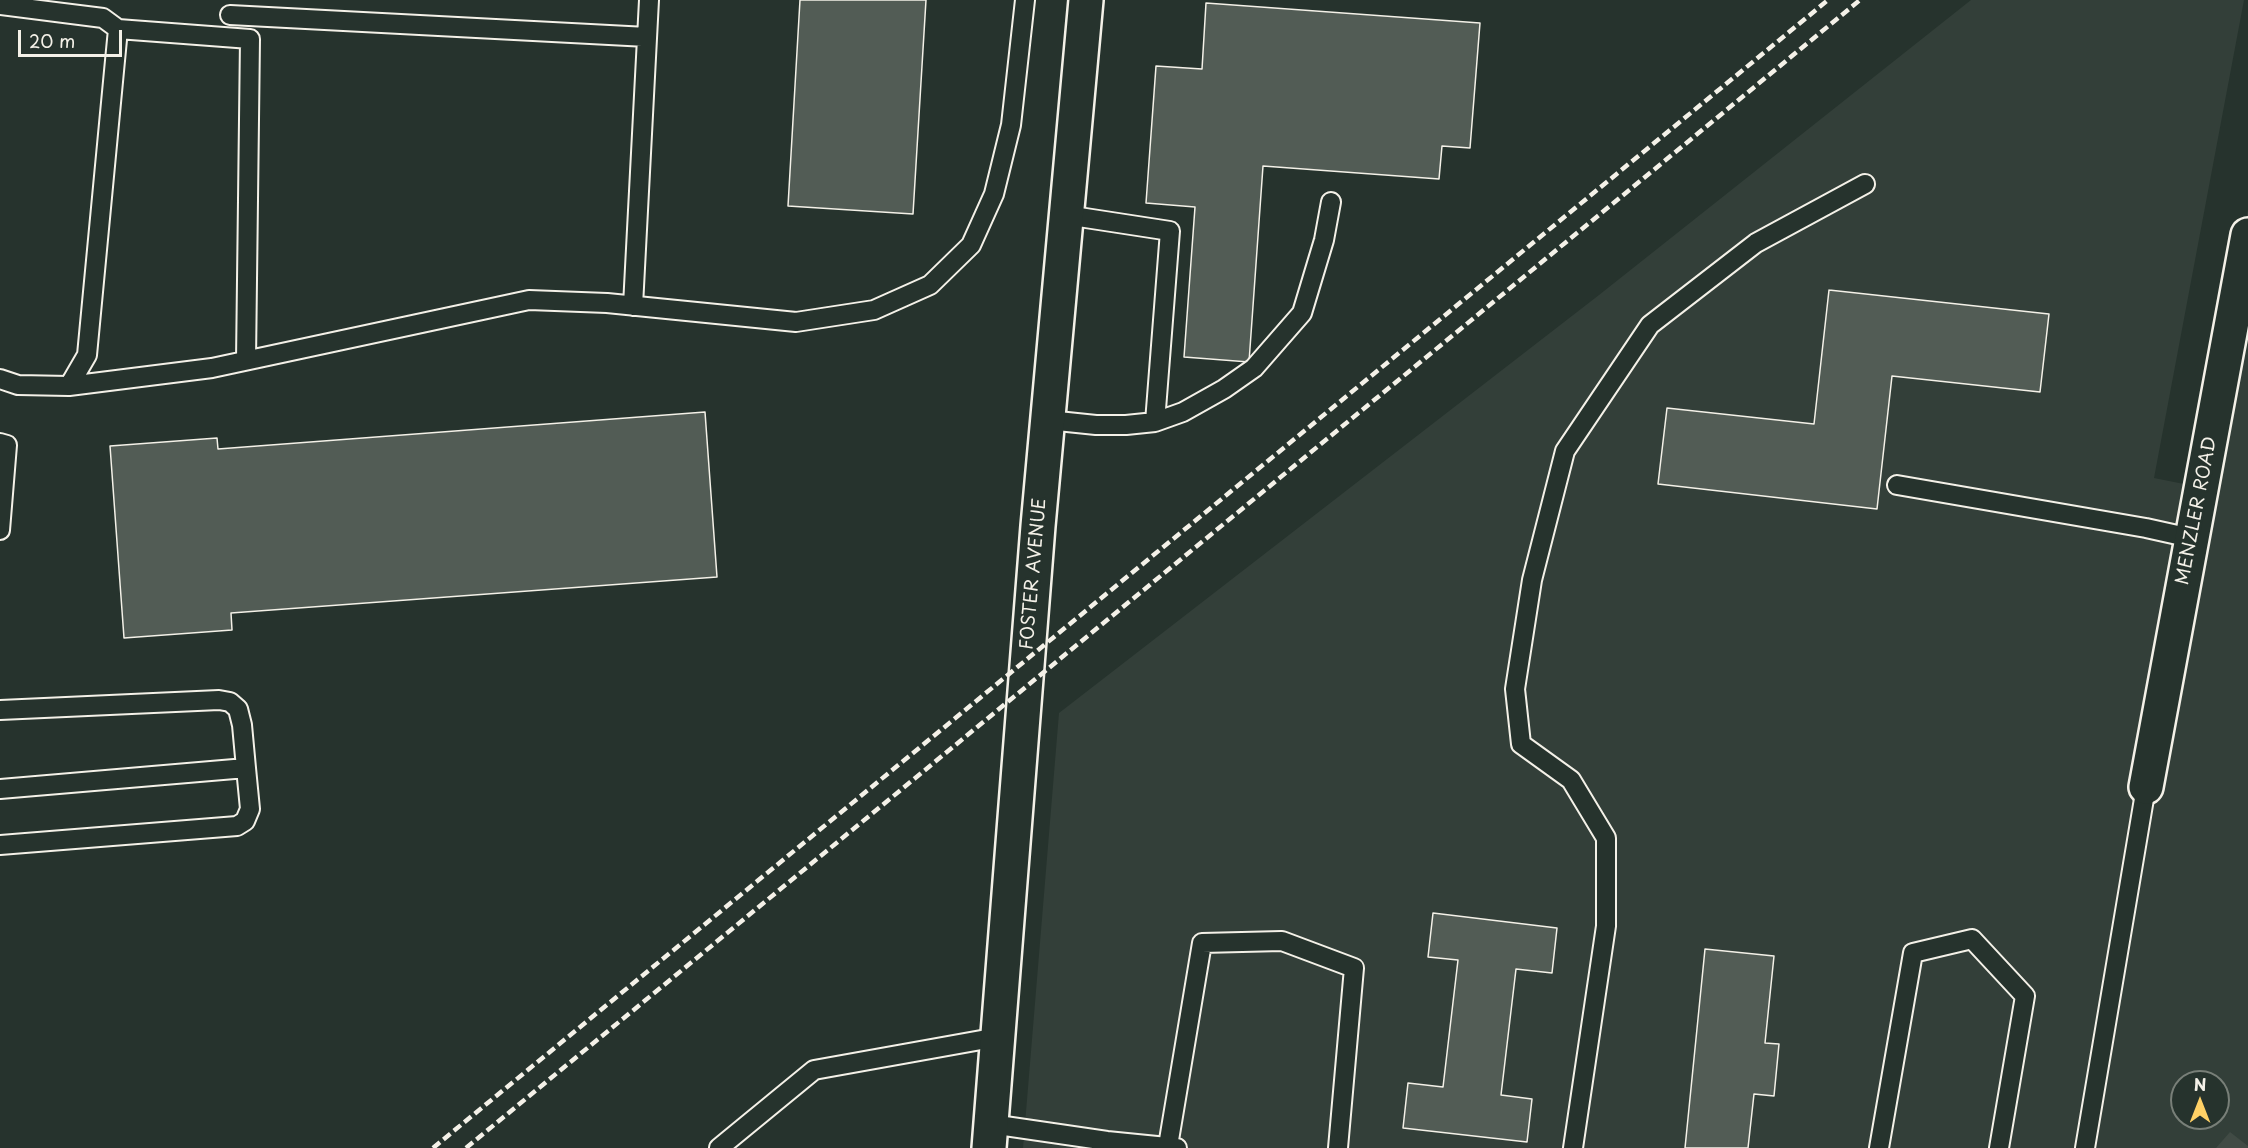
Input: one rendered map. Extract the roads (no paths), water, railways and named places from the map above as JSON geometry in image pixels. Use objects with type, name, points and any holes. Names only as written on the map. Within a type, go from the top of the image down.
[{"type":"main road","name":"FOSTER AVENUE","points":[[990,1136],[1048,420],[1086,0]]},
{"type":"main road","name":"MENZLER ROAD","points":[[2146,787],[2248,235]]},
{"type":"lane","points":[[633,306],[649,0]]},
{"type":"lane","points":[[0,379],[18,385],[69,386],[212,368],[529,300],[633,306],[796,322],[874,310],[930,285],[971,245],[994,194],[1011,125],[1025,0]]},
{"type":"lane","points":[[0,5],[103,18],[118,28],[250,39],[246,360]]},
{"type":"lane","points":[[228,38],[231,7],[647,37]]},
{"type":"lane","points":[[69,386],[87,355],[118,28]]},
{"type":"lane","points":[[1573,1148],[1606,926],[1606,838],[1571,780],[1521,744],[1515,689],[1532,580],[1565,451],[1650,325],[1756,243],[1865,184]]},
{"type":"lane","points":[[1048,420],[1096,425],[1155,422],[1182,412],[1224,389],[1254,368],[1302,313],[1322,249],[1331,202]]},
{"type":"lane","points":[[1066,216],[1170,231],[1155,422]]},
{"type":"lane","points":[[0,444],[7,445],[0,530]]},
{"type":"lane","points":[[1898,485],[2192,538]]},
{"type":"lane","points":[[0,710],[219,700],[230,702],[238,709],[242,725],[250,809],[244,821],[237,826],[0,845]]},
{"type":"lane","points":[[0,789],[246,768]]},
{"type":"lane","points":[[2085,1148],[2146,787]]},
{"type":"lane","points":[[1879,1148],[1913,953],[1972,939],[2025,996],[2000,1148]]},
{"type":"lane","points":[[990,1136],[1107,1141],[1173,1147],[1202,943],[1282,941],[1354,968],[1338,1148]]},
{"type":"lane","points":[[719,1148],[814,1070],[998,1037]]},
{"type":"railway","points":[[433,1148],[1828,0]]},
{"type":"railway","points":[[466,1148],[1860,0]]}]
